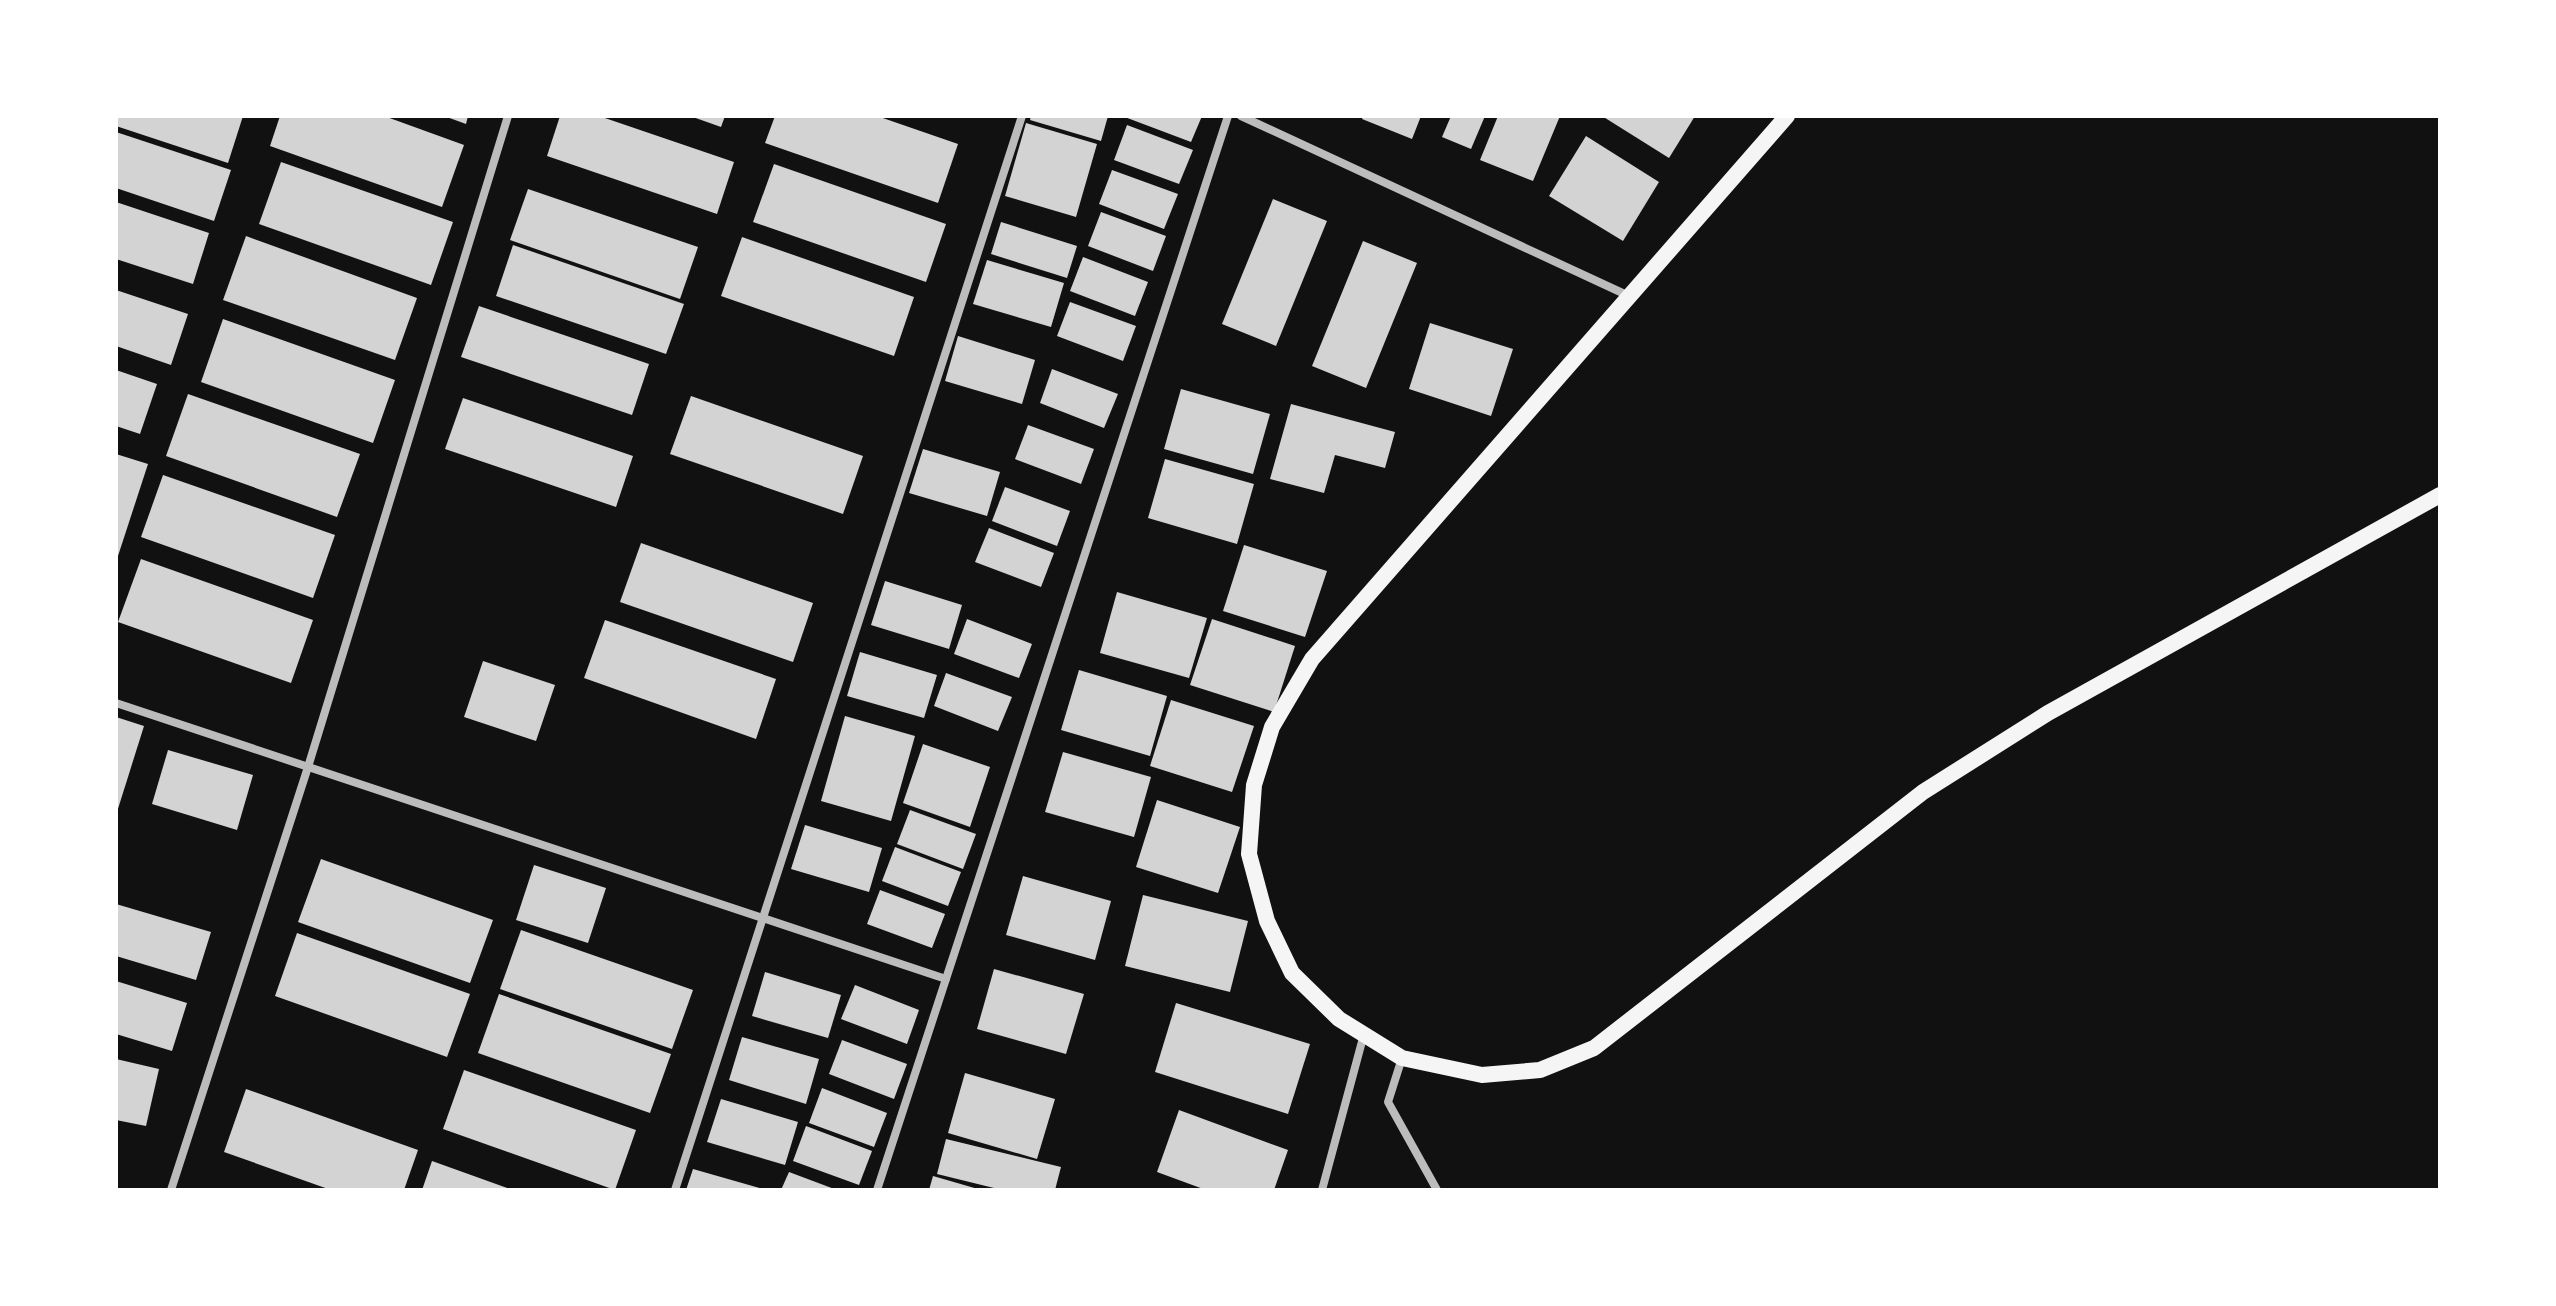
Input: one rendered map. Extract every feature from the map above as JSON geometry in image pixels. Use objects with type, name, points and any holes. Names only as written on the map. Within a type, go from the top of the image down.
[{"type":"main road","points":[[1787,116],[1312,659],[1272,727],[1254,785],[1249,854],[1267,921],[1292,973],[1339,1019],[1402,1058],[1482,1075],[1540,1070],[1594,1048],[1923,792],[2048,713],[2440,495]]},
{"type":"street","points":[[171,1190],[308,767],[508,116]]},
{"type":"street","points":[[675,1190],[1022,116]]},
{"type":"street","points":[[877,1190],[1228,116]]},
{"type":"street","points":[[1241,116],[1629,296]]},
{"type":"street","points":[[116,703],[946,979]]},
{"type":"street","points":[[1322,1190],[1364,1034]]},
{"type":"street","points":[[1402,1058],[1388,1102],[1437,1190]]},
{"type":"building","points":[[116,116],[243,116],[228,163],[116,126]]},
{"type":"building","points":[[280,116],[384,116],[464,145],[442,207],[270,146]]},
{"type":"building","points":[[444,116],[468,116],[466,124]]},
{"type":"building","points":[[560,116],[599,116],[734,162],[717,214],[547,156]]},
{"type":"building","points":[[690,116],[725,116],[721,127]]},
{"type":"building","points":[[775,116],[877,116],[958,144],[938,203],[765,143]]},
{"type":"building","points":[[1031,116],[1108,116],[1101,141],[1030,120]]},
{"type":"building","points":[[1122,116],[1202,116],[1191,142]]},
{"type":"building","points":[[1363,116],[1421,116],[1412,139],[1362,119]]},
{"type":"building","points":[[1451,116],[1485,116],[1471,149],[1442,137]]},
{"type":"building","points":[[1498,116],[1560,116],[1533,181],[1480,160]]},
{"type":"building","points":[[1602,116],[1695,116],[1669,158]]},
{"type":"building","points":[[1026,123],[1097,144],[1076,217],[1005,196]]},
{"type":"building","points":[[1127,125],[1193,150],[1179,184],[1114,160]]},
{"type":"building","points":[[116,132],[231,170],[214,221],[116,188]]},
{"type":"building","points":[[1586,136],[1659,182],[1623,241],[1549,196]]},
{"type":"building","points":[[281,162],[453,222],[431,285],[259,224]]},
{"type":"building","points":[[774,164],[946,224],[926,282],[753,222]]},
{"type":"building","points":[[1112,170],[1178,194],[1164,229],[1099,204]]},
{"type":"building","points":[[528,189],[698,247],[680,299],[510,240]]},
{"type":"building","points":[[1273,199],[1327,221],[1276,346],[1222,324]]},
{"type":"building","points":[[116,202],[209,233],[193,284],[116,259]]},
{"type":"building","points":[[1101,212],[1166,236],[1153,271],[1088,246]]},
{"type":"building","points":[[1001,222],[1077,246],[1067,278],[991,254]]},
{"type":"building","points":[[246,236],[417,298],[395,360],[223,300]]},
{"type":"building","points":[[742,237],[914,297],[894,356],[721,296]]},
{"type":"building","points":[[1363,241],[1417,263],[1366,388],[1312,366]]},
{"type":"building","points":[[513,245],[684,304],[666,354],[496,296]]},
{"type":"building","points":[[1083,257],[1148,282],[1135,316],[1070,291]]},
{"type":"building","points":[[987,260],[1064,283],[1051,327],[973,304]]},
{"type":"building","points":[[116,290],[188,314],[171,365],[116,346]]},
{"type":"building","points":[[1070,302],[1136,326],[1123,361],[1057,336]]},
{"type":"building","points":[[479,306],[649,364],[632,415],[461,357]]},
{"type":"building","points":[[223,319],[395,380],[373,443],[201,382]]},
{"type":"building","points":[[1430,323],[1513,349],[1491,416],[1409,389]]},
{"type":"building","points":[[958,336],[1035,360],[1022,404],[945,381]]},
{"type":"building","points":[[1052,369],[1118,394],[1104,428],[1040,403]]},
{"type":"building","points":[[116,370],[157,384],[140,434],[116,426]]},
{"type":"building","points":[[1181,389],[1270,414],[1253,474],[1164,449]]},
{"type":"building","points":[[188,394],[360,454],[337,517],[166,456]]},
{"type":"building","points":[[691,396],[863,456],[843,514],[670,454]]},
{"type":"building","points":[[463,398],[633,456],[616,507],[445,449]]},
{"type":"building","points":[[1291,404],[1395,432],[1385,468],[1335,455],[1324,493],[1270,479]]},
{"type":"building","points":[[1028,425],[1094,449],[1081,484],[1015,459]]},
{"type":"building","points":[[923,449],[1000,472],[987,516],[909,493]]},
{"type":"building","points":[[116,454],[148,464],[117,559],[116,559]]},
{"type":"building","points":[[1165,459],[1254,484],[1237,544],[1148,518]]},
{"type":"building","points":[[163,475],[335,535],[313,598],[141,537]]},
{"type":"building","points":[[1005,487],[1070,511],[1057,546],[992,521]]},
{"type":"building","points":[[989,528],[1054,553],[1041,587],[975,562]]},
{"type":"building","points":[[641,543],[813,603],[793,662],[620,602]]},
{"type":"building","points":[[1244,545],[1327,571],[1305,637],[1223,611]]},
{"type":"building","points":[[141,559],[313,620],[291,683],[118,622]]},
{"type":"building","points":[[885,581],[962,605],[949,649],[871,625]]},
{"type":"building","points":[[1117,592],[1207,618],[1189,678],[1100,653]]},
{"type":"building","points":[[967,619],[1032,644],[1019,678],[954,654]]},
{"type":"building","points":[[1212,619],[1295,646],[1274,712],[1190,685]]},
{"type":"building","points":[[605,620],[776,679],[756,739],[584,678]]},
{"type":"building","points":[[860,652],[937,675],[924,718],[847,696]]},
{"type":"building","points":[[483,661],[555,685],[536,741],[464,717]]},
{"type":"building","points":[[1079,670],[1167,696],[1150,756],[1061,730]]},
{"type":"building","points":[[946,673],[1012,697],[998,731],[934,706]]},
{"type":"building","points":[[1171,700],[1254,726],[1232,792],[1150,766]]},
{"type":"building","points":[[845,716],[915,736],[891,821],[821,801]]},
{"type":"building","points":[[116,717],[144,726],[117,812],[116,812]]},
{"type":"building","points":[[923,744],[990,767],[970,827],[903,803]]},
{"type":"building","points":[[168,750],[253,775],[237,830],[152,804]]},
{"type":"building","points":[[1063,752],[1151,777],[1134,837],[1045,812]]},
{"type":"building","points":[[1157,800],[1240,827],[1218,893],[1136,867]]},
{"type":"building","points":[[910,810],[976,834],[963,869],[897,844]]},
{"type":"building","points":[[805,825],[882,848],[869,892],[791,869]]},
{"type":"building","points":[[895,847],[961,872],[948,906],[882,881]]},
{"type":"building","points":[[321,859],[493,920],[470,983],[298,922]]},
{"type":"building","points":[[534,865],[606,888],[588,943],[516,920]]},
{"type":"building","points":[[1023,876],[1111,901],[1095,960],[1006,935]]},
{"type":"building","points":[[880,890],[945,914],[932,948],[867,924]]},
{"type":"building","points":[[1143,895],[1248,921],[1230,992],[1125,966]]},
{"type":"building","points":[[116,904],[211,932],[196,980],[116,956]]},
{"type":"building","points":[[521,930],[693,990],[672,1049],[500,989]]},
{"type":"building","points":[[297,933],[470,994],[447,1057],[275,996]]},
{"type":"building","points":[[994,969],[1084,994],[1066,1054],[977,1029]]},
{"type":"building","points":[[765,972],[841,995],[828,1038],[752,1016]]},
{"type":"building","points":[[116,981],[187,1003],[172,1051],[116,1034]]},
{"type":"building","points":[[855,985],[919,1010],[907,1044],[841,1019]]},
{"type":"building","points":[[499,994],[671,1054],[650,1113],[478,1053]]},
{"type":"building","points":[[1176,1003],[1310,1044],[1288,1114],[1155,1072]]},
{"type":"building","points":[[742,1037],[819,1059],[806,1104],[729,1080]]},
{"type":"building","points":[[842,1040],[907,1064],[894,1099],[829,1074]]},
{"type":"building","points":[[116,1059],[159,1069],[146,1126],[116,1120]]},
{"type":"building","points":[[464,1070],[636,1130],[615,1190],[443,1129]]},
{"type":"building","points":[[965,1073],[1055,1099],[1037,1159],[948,1133]]},
{"type":"building","points":[[822,1088],[887,1113],[874,1147],[809,1123]]},
{"type":"building","points":[[246,1089],[418,1150],[404,1190],[331,1190],[224,1152]]},
{"type":"building","points":[[721,1099],[798,1122],[785,1165],[707,1142]]},
{"type":"building","points":[[1179,1110],[1288,1150],[1274,1190],[1206,1190],[1157,1172]]},
{"type":"building","points":[[806,1126],[872,1151],[859,1185],[793,1161]]},
{"type":"building","points":[[946,1139],[1061,1167],[1055,1190],[1002,1190],[937,1174]]},
{"type":"building","points":[[432,1161],[513,1190],[422,1190]]},
{"type":"building","points":[[693,1169],[763,1189],[686,1190]]},
{"type":"building","points":[[789,1172],[837,1190],[781,1190]]},
{"type":"building","points":[[933,1176],[978,1189],[978,1190],[929,1190]]}]
